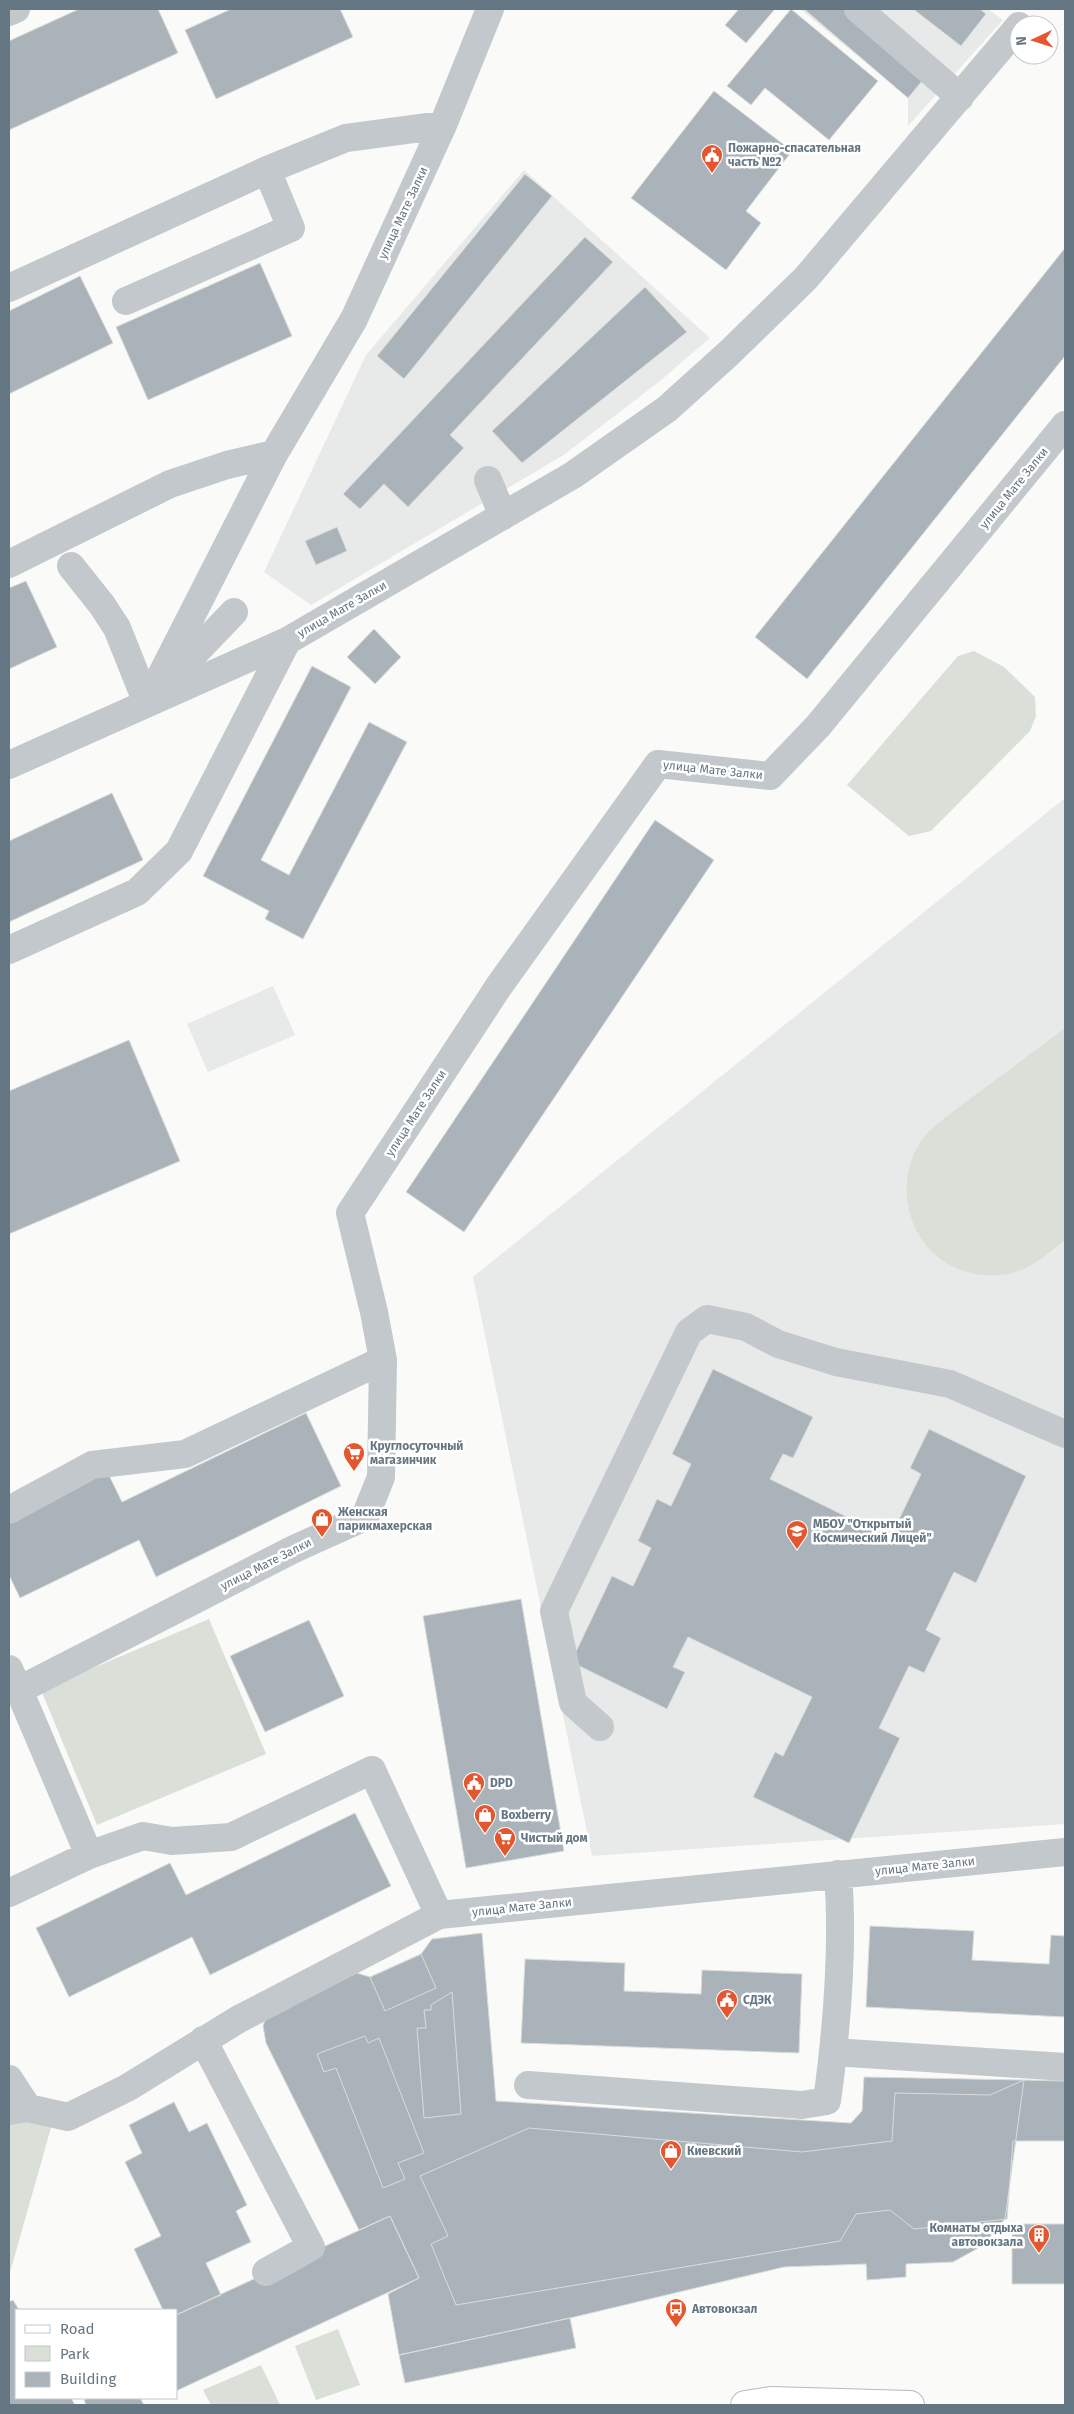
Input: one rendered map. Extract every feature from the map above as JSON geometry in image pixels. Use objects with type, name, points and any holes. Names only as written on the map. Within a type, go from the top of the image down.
[{"type":"main road","points":[[762,2404],[910,2405]]},
{"type":"street","points":[[9,12],[16,9]]},
{"type":"street","name":"улица Мате Залки","points":[[147,703],[274,454],[354,319],[443,126],[490,9]]},
{"type":"street","points":[[858,9],[960,97]]},
{"type":"street","name":"улица Мате Залки","points":[[9,765],[287,641],[573,475],[659,414],[729,353],[806,278],[960,97],[1009,31]]},
{"type":"street","points":[[9,288],[267,170],[346,138],[443,126]]},
{"type":"street","points":[[126,300],[291,228],[267,170]]},
{"type":"street","name":"улица Мате Залки","points":[[88,1855],[14,1680],[365,1517],[381,1477],[383,1360],[374,1312],[350,1213],[499,986],[658,764],[770,776],[818,726],[1065,425]]},
{"type":"street","points":[[9,564],[170,484],[227,464],[274,454]]},
{"type":"street","points":[[488,480],[503,516]]},
{"type":"street","points":[[71,566],[118,628],[147,703],[234,612]]},
{"type":"street","name":"улица Мате Залки","points":[[9,950],[137,892],[179,850],[287,641]]},
{"type":"street","points":[[600,1727],[573,1703],[554,1611],[689,1332],[707,1319],[746,1327],[778,1344],[836,1362],[950,1384],[1065,1434]]},
{"type":"street","points":[[9,1510],[92,1465],[185,1454],[383,1360]]},
{"type":"street","points":[[9,1893],[88,1855],[143,1836],[172,1841],[232,1836],[372,1770],[440,1915]]},
{"type":"street","name":"улица Мате Залки","points":[[18,2110],[68,2117],[127,2088],[203,2040],[440,1915],[1065,1852]]},
{"type":"street","points":[[528,2085],[802,2105],[827,2101],[834,2052],[841,1917],[838,1874]]},
{"type":"street","points":[[203,2040],[312,2247],[266,2272]]},
{"type":"street","points":[[834,2052],[1065,2067]]},
{"type":"street","points":[[9,2079],[18,2110]]},
{"type":"shaded area","points":[[800,9],[988,9],[1003,20],[908,126],[908,97]]},
{"type":"shaded area","points":[[524,170],[710,338],[660,381],[565,454],[311,605],[264,572],[366,355]]},
{"type":"shaded area","name":"МБОУ \"Открытый Космический Лицей\"","points":[[1065,798],[1065,1824],[592,1856],[473,1277]]},
{"type":"shaded area","points":[[273,986],[295,1035],[208,1072],[187,1024]]},
{"type":"green space","points":[[974,651],[1004,667],[1035,697],[1036,716],[1030,731],[931,831],[909,836],[847,785],[958,656]]},
{"type":"green space","points":[[1065,1028],[1065,1240],[1038,1261],[1015,1272],[980,1275],[957,1268],[937,1256],[922,1239],[911,1218],[907,1195],[909,1170],[918,1146],[922,1139],[942,1120]]},
{"type":"green space","points":[[209,1619],[266,1754],[97,1825],[41,1690]]},
{"type":"green space","points":[[9,2116],[52,2124],[9,2276]]},
{"type":"green space","points":[[338,2329],[360,2385],[316,2400],[295,2346]]},
{"type":"green space","points":[[261,2365],[280,2405],[211,2405],[203,2390]]},
{"type":"building","points":[[79,9],[158,9],[178,53],[9,130],[9,41]]},
{"type":"building","points":[[231,9],[340,9],[353,37],[216,99],[185,30]]},
{"type":"building","points":[[739,9],[775,9],[746,43],[725,25]]},
{"type":"building","points":[[791,9],[878,81],[829,140],[765,88],[751,105],[727,86]]},
{"type":"building","points":[[804,9],[859,9],[932,69],[908,98]]},
{"type":"building","points":[[913,9],[980,9],[986,14],[961,46]]},
{"type":"building","name":"Пожарно-спасательная часть №2","points":[[714,91],[792,151],[746,211],[761,223],[726,270],[631,198]]},
{"type":"building","points":[[525,174],[552,196],[404,379],[377,356]]},
{"type":"building","points":[[585,237],[613,262],[450,435],[464,448],[408,507],[384,484],[360,509],[343,494]]},
{"type":"building","points":[[1065,248],[1065,356],[807,679],[755,637]]},
{"type":"building","points":[[260,263],[292,336],[148,400],[116,327]]},
{"type":"building","points":[[80,276],[113,343],[9,394],[9,311]]},
{"type":"building","points":[[645,287],[687,332],[522,463],[492,431]]},
{"type":"building","points":[[337,527],[347,551],[316,565],[305,541]]},
{"type":"building","points":[[26,581],[57,647],[9,669],[9,588]]},
{"type":"building","points":[[374,629],[401,657],[375,684],[347,657]]},
{"type":"building","points":[[312,666],[351,687],[261,860],[289,875],[369,722],[407,742],[303,939],[265,919],[269,911],[203,876]]},
{"type":"building","points":[[112,793],[143,860],[9,922],[9,841]]},
{"type":"building","points":[[655,820],[714,860],[464,1232],[406,1192]]},
{"type":"building","points":[[129,1040],[180,1161],[9,1234],[9,1091]]},
{"type":"building","points":[[713,1369],[813,1417],[793,1458],[783,1454],[770,1479],[890,1538],[921,1474],[910,1468],[929,1429],[1026,1476],[976,1583],[954,1572],[926,1630],[941,1638],[924,1673],[909,1666],[879,1728],[900,1738],[849,1843],[753,1797],[775,1752],[783,1756],[812,1697],[688,1637],[673,1667],[685,1672],[667,1709],[571,1662],[612,1576],[633,1586],[651,1548],[638,1541],[657,1499],[671,1506],[691,1464],[672,1454]]},
{"type":"building","points":[[306,1413],[341,1486],[156,1577],[139,1540],[20,1598],[9,1575],[9,1516],[106,1469],[122,1502]]},
{"type":"building","points":[[521,1599],[564,1851],[466,1868],[423,1616]]},
{"type":"building","points":[[309,1620],[344,1696],[265,1732],[230,1656]]},
{"type":"building","points":[[355,1813],[391,1886],[210,1975],[192,1937],[69,1997],[36,1928],[170,1863],[186,1895]]},
{"type":"building","points":[[870,1926],[974,1931],[972,1960],[1049,1964],[1051,1935],[1065,1936],[1065,2017],[866,2007]]},
{"type":"building","name":"Киевский","points":[[482,1933],[496,2101],[851,2123],[862,2111],[864,2077],[1024,2080],[1005,2219],[982,2246],[953,2262],[906,2264],[906,2277],[867,2280],[866,2264],[784,2267],[570,2318],[399,2355],[388,2294],[419,2278],[390,2216],[359,2230],[266,2043],[263,2026],[267,2014],[357,1973],[370,1977],[421,1954],[432,1939]]},
{"type":"building","points":[[421,1954],[436,1988],[385,2011],[370,1977]]},
{"type":"building","points":[[525,1959],[625,1963],[624,1991],[701,1994],[702,1970],[802,1974],[799,2053],[521,2043]]},
{"type":"building","points":[[452,1992],[461,2114],[424,2118],[417,2028],[426,2028],[424,2010],[431,2010],[431,2005]]},
{"type":"building","points":[[365,2036],[368,2043],[379,2038],[424,2153],[398,2163],[405,2179],[383,2188],[336,2068],[324,2072],[317,2054]]},
{"type":"building","points":[[1024,2080],[1065,2081],[1065,2141],[1013,2141],[1007,2219],[914,2229],[890,2210],[856,2214],[840,2241],[456,2305],[431,2244],[448,2236],[420,2176],[529,2128],[802,2152],[892,2141],[895,2093],[990,2095]]},
{"type":"building","points":[[174,2102],[189,2132],[207,2123],[247,2205],[236,2211],[251,2242],[206,2263],[221,2295],[178,2314],[178,2309],[163,2309],[134,2249],[161,2236],[125,2162],[142,2153],[129,2125]]},
{"type":"building","points":[[390,2216],[419,2278],[178,2390],[178,2314]]},
{"type":"building","name":"Комнаты отдыха автовокзала","points":[[1012,2224],[1065,2224],[1065,2284],[1012,2284]]},
{"type":"building","points":[[13,2300],[18,2309],[15,2309],[15,2399],[72,2399],[75,2405],[9,2405],[9,2302]]},
{"type":"building","points":[[570,2318],[576,2348],[405,2383],[399,2355]]},
{"type":"building","points":[[141,2399],[144,2405],[86,2405],[84,2400]]},
{"type":"place","name":"Пожарно-спасательная часть №2","points":[[712,174]]},
{"type":"place","name":"Круглосуточный магазинчик","points":[[354,1472]]},
{"type":"place","name":"Женская парикмахерская","points":[[322,1538]]},
{"type":"place","name":"МБОУ \"Открытый Космический Лицей\"","points":[[797,1550]]},
{"type":"place","name":"DPD","points":[[474,1802]]},
{"type":"place","name":"Boxberry","points":[[485,1834]]},
{"type":"place","name":"Чистый дом","points":[[505,1857]]},
{"type":"place","name":"СДЭК","points":[[727,2019]]},
{"type":"place","name":"Киевский","points":[[671,2170]]},
{"type":"place","name":"Комнаты отдыха автовокзала","points":[[1039,2254]]},
{"type":"place","name":"Автовокзал","points":[[676,2328]]}]
